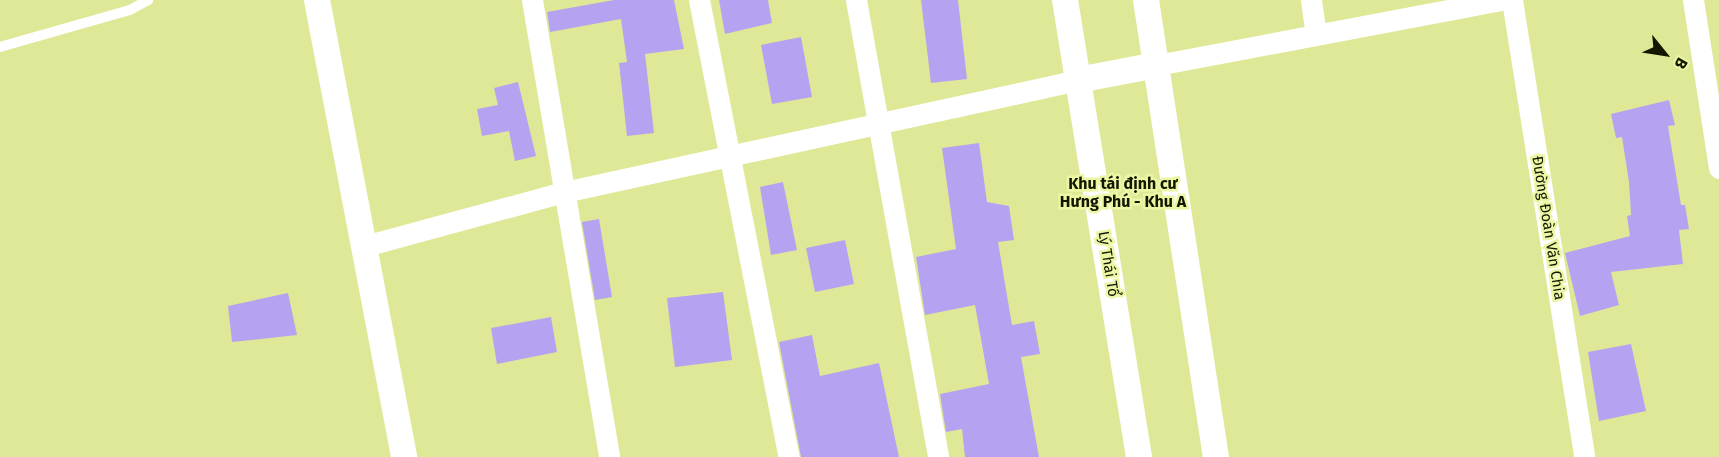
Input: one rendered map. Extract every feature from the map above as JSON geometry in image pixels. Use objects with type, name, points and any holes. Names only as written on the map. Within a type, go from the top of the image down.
[{"type":"street","points":[[317,0],[404,457]]},
{"type":"street","points":[[532,0],[609,457]]},
{"type":"street","points":[[699,0],[726,156],[789,457]]},
{"type":"street","points":[[856,0],[876,124],[938,457]]},
{"type":"street","name":"Lý Thái Tổ","points":[[1065,0],[1139,457]]},
{"type":"street","points":[[1146,0],[1216,457]]},
{"type":"street","points":[[1311,0],[1316,34]]},
{"type":"street","points":[[365,246],[564,192],[726,156],[1078,80],[1500,0]]},
{"type":"street","name":"Đường Đoàn Văn Chia","points":[[1512,0],[1584,457]]},
{"type":"street","points":[[1693,0],[1719,168]]},
{"type":"lane","points":[[0,47],[130,10],[148,0]]},
{"type":"building","points":[[614,0],[674,0],[684,49],[645,54],[654,133],[627,136],[619,63],[627,62],[621,19],[550,32],[547,12]]},
{"type":"building","points":[[719,0],[768,0],[772,23],[725,34]]},
{"type":"building","points":[[921,0],[958,0],[967,79],[931,83]]},
{"type":"building","points":[[801,37],[812,97],[772,104],[761,45]]},
{"type":"building","points":[[518,82],[536,156],[515,161],[509,131],[482,136],[477,109],[498,105],[494,88]]},
{"type":"building","points":[[1669,100],[1675,125],[1668,126],[1681,205],[1685,205],[1689,229],[1679,230],[1683,264],[1611,272],[1619,305],[1580,316],[1565,253],[1630,236],[1627,216],[1631,215],[1629,182],[1622,137],[1616,138],[1611,114]]},
{"type":"building","points":[[979,143],[987,202],[1009,206],[1014,240],[998,242],[1012,325],[1034,321],[1040,354],[1021,357],[1039,457],[965,457],[962,429],[946,432],[940,394],[989,384],[975,305],[925,315],[916,257],[956,249],[942,148]]},
{"type":"building","points":[[783,182],[797,250],[771,255],[760,187]]},
{"type":"building","points":[[599,219],[612,297],[595,300],[582,222]]},
{"type":"building","points":[[845,240],[854,284],[815,292],[806,248]]},
{"type":"building","points":[[723,292],[732,360],[675,367],[667,298]]},
{"type":"building","points":[[288,293],[297,335],[232,342],[228,306]]},
{"type":"building","points":[[551,317],[557,352],[497,364],[491,328]]},
{"type":"building","points":[[812,335],[820,376],[879,363],[899,457],[801,457],[779,342]]},
{"type":"building","points":[[1631,344],[1646,411],[1599,421],[1588,352]]},
{"type":"district","name":"Khu tái định cư Hưng Phú - Khu A","points":[[1123,193]]}]
